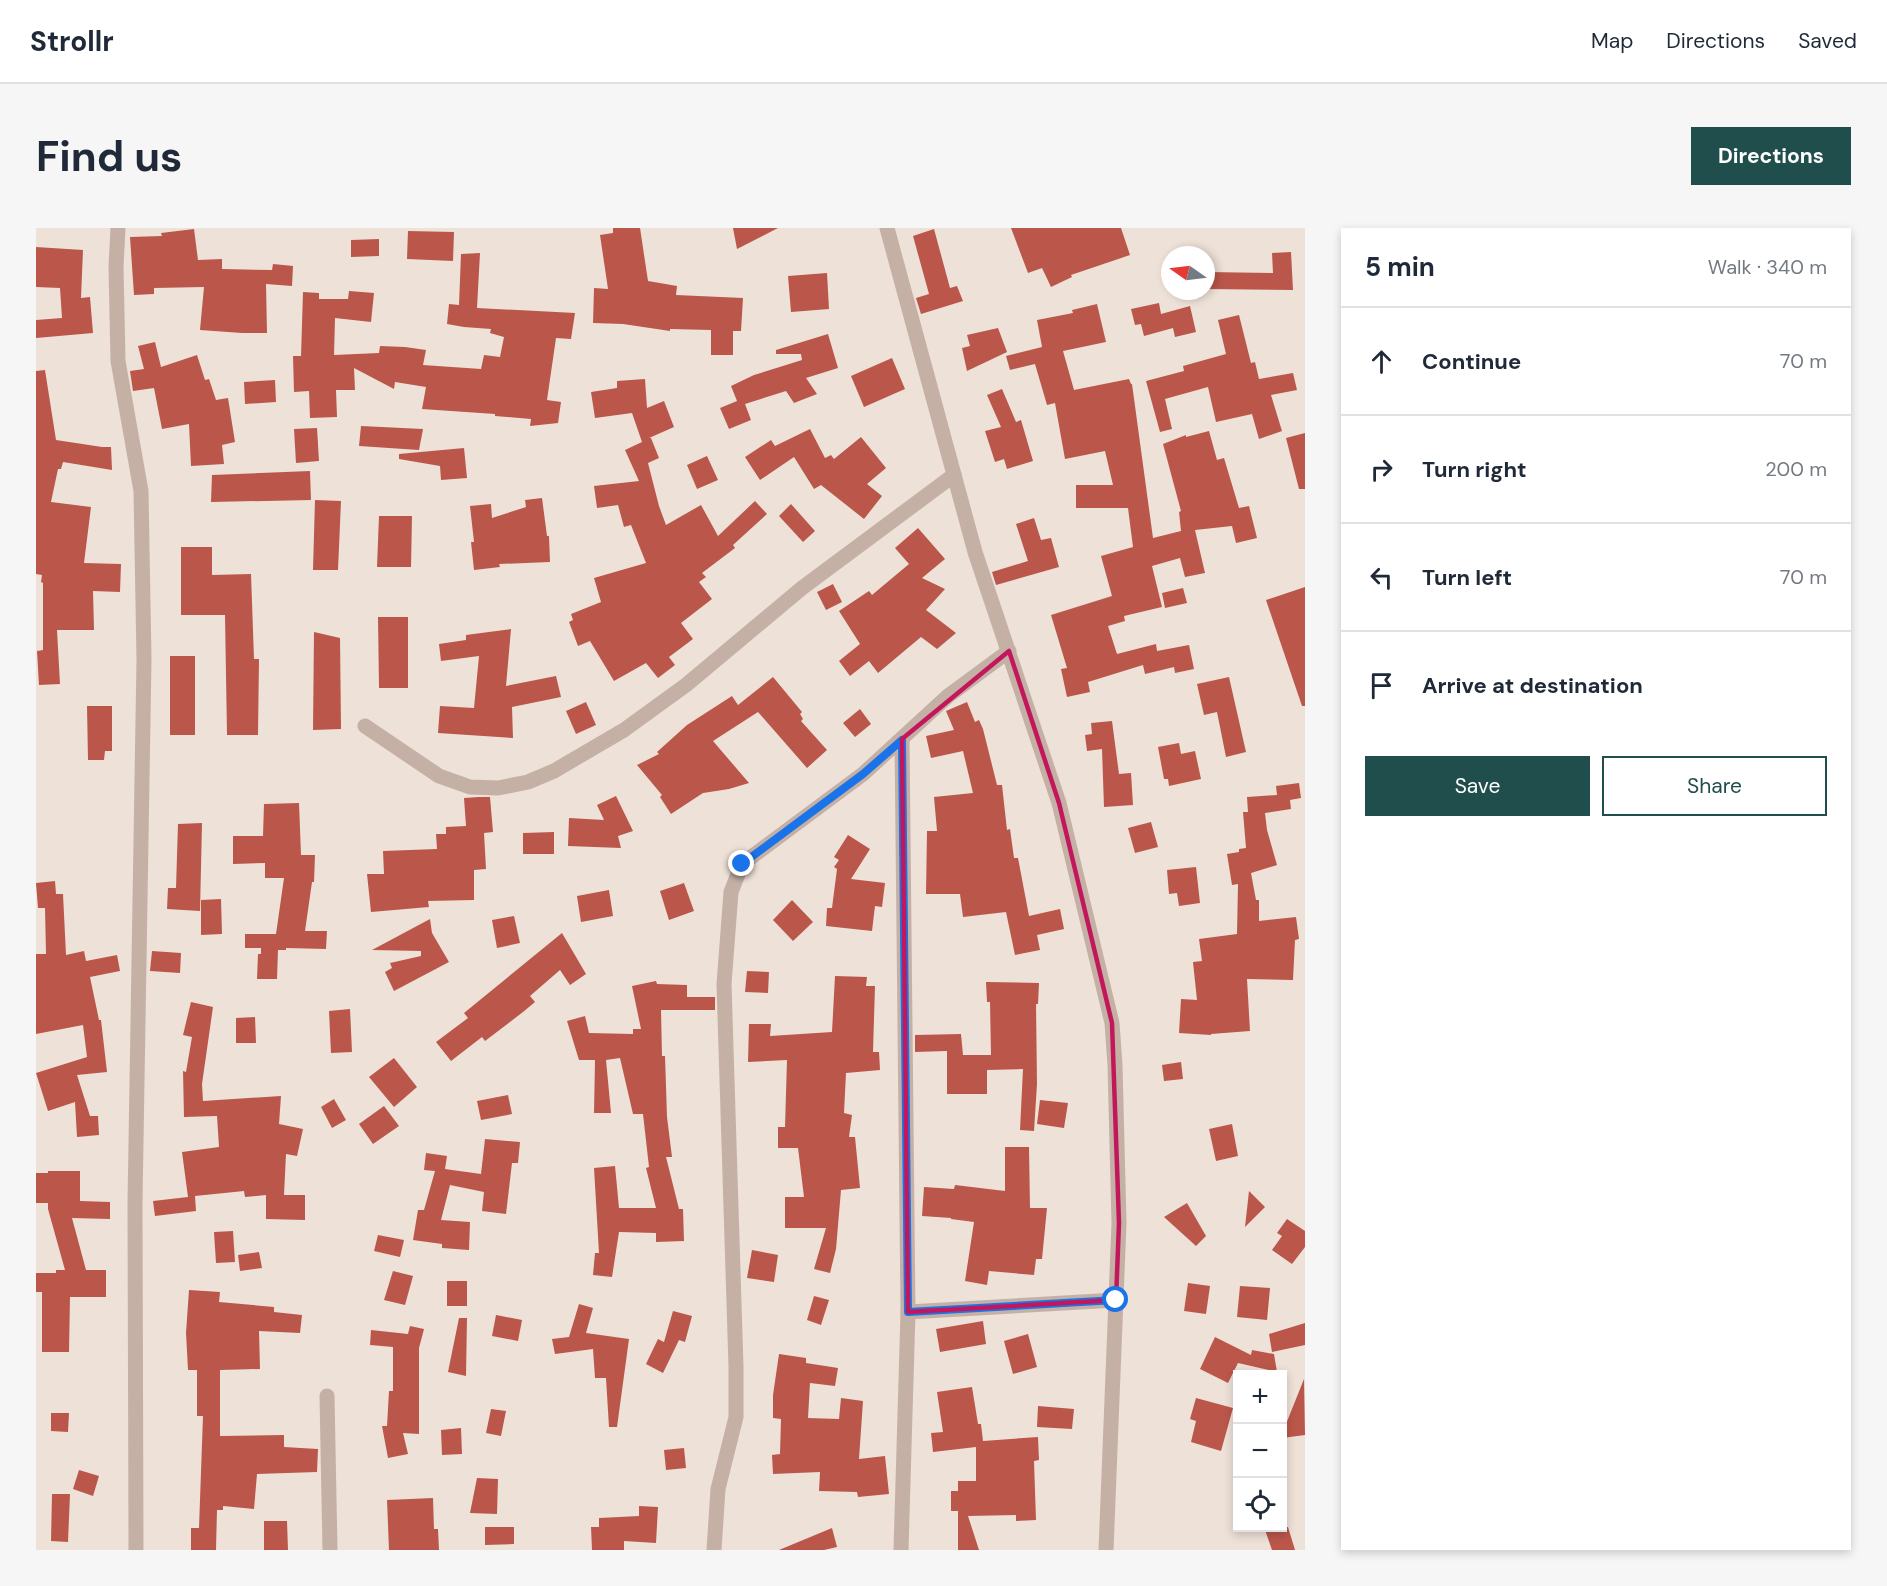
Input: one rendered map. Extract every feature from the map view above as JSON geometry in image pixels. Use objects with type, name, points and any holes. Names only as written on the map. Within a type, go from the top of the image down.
[{"type":"street","points":[[118,228],[116,267],[118,361],[141,491],[144,660],[135,1203],[136,1550]]},
{"type":"street","points":[[887,228],[975,552],[1059,803],[1112,1023],[1119,1222],[1106,1550]]},
{"type":"street","points":[[365,726],[439,776],[470,787],[498,788],[528,782],[554,771],[624,730],[686,685],[802,588],[954,475]]},
{"type":"street","points":[[714,1550],[718,1489],[736,1417],[724,984],[731,892],[742,864],[863,774],[948,696],[1009,651]]},
{"type":"street","points":[[901,1550],[908,1312],[902,740]]},
{"type":"street","points":[[908,1312],[1116,1300]]},
{"type":"street","points":[[327,1396],[330,1550]]},
{"type":"highlighted area","points":[[1009,651],[1059,803],[1112,1023],[1119,1223],[1116,1300],[908,1312],[902,739]]},
{"type":"building","points":[[613,228],[640,228],[648,281],[677,286],[676,295],[743,298],[741,331],[733,331],[733,355],[711,355],[711,330],[670,329],[670,331],[623,324],[593,323],[594,288],[608,289],[600,235],[613,233]]},
{"type":"building","points":[[733,228],[778,228],[737,249]]},
{"type":"building","points":[[1011,228],[1121,228],[1130,255],[1071,275],[1072,277],[1051,287],[1042,268],[1028,273]]},
{"type":"building","points":[[194,229],[198,260],[222,259],[222,269],[272,270],[273,264],[293,266],[292,286],[266,284],[267,333],[200,330],[204,287],[154,288],[154,294],[134,295],[130,237],[162,236],[161,233]]},
{"type":"building","points":[[934,229],[950,288],[957,286],[963,301],[921,314],[916,298],[929,294],[913,236]]},
{"type":"building","points":[[408,231],[454,232],[453,261],[407,259]]},
{"type":"building","points":[[379,239],[379,256],[351,257],[351,240]]},
{"type":"building","points":[[36,247],[83,250],[81,298],[90,297],[93,333],[36,338],[36,320],[62,318],[60,288],[36,287]]},
{"type":"building","points":[[1291,252],[1293,290],[1215,289],[1215,272],[1273,273],[1272,253]]},
{"type":"building","points":[[480,253],[477,308],[575,313],[571,339],[556,338],[547,400],[561,402],[558,423],[530,426],[531,419],[422,409],[426,387],[395,382],[394,389],[354,368],[355,390],[336,390],[337,417],[310,418],[309,391],[294,392],[293,356],[301,356],[303,292],[319,293],[319,299],[348,299],[349,291],[374,293],[371,322],[335,318],[334,355],[379,353],[380,346],[405,347],[426,350],[423,365],[481,369],[484,355],[500,357],[504,337],[490,333],[491,329],[447,324],[449,304],[459,305],[461,254]]},
{"type":"building","points":[[827,273],[829,309],[791,312],[788,276]]},
{"type":"building","points":[[1159,303],[1161,314],[1190,306],[1196,332],[1175,337],[1173,328],[1144,336],[1141,324],[1135,325],[1131,309]]},
{"type":"building","points":[[1097,304],[1106,342],[1063,351],[1074,390],[1129,379],[1132,384],[1153,538],[1181,531],[1179,512],[1181,511],[1163,444],[1186,435],[1186,437],[1209,431],[1217,460],[1224,458],[1239,508],[1249,506],[1257,538],[1236,543],[1232,526],[1195,530],[1205,573],[1185,577],[1180,558],[1152,566],[1162,607],[1124,616],[1125,621],[1108,626],[1117,654],[1156,644],[1157,651],[1189,645],[1194,669],[1175,673],[1174,667],[1145,674],[1143,665],[1088,682],[1090,692],[1067,697],[1061,669],[1067,668],[1051,615],[1112,596],[1101,556],[1133,547],[1128,508],[1076,508],[1076,485],[1113,485],[1105,451],[1065,459],[1055,403],[1047,405],[1035,364],[1010,370],[1006,356],[1042,347],[1037,320],[1073,313],[1072,310]]},
{"type":"building","points":[[1239,315],[1251,363],[1255,362],[1259,379],[1293,373],[1297,390],[1271,395],[1282,431],[1259,439],[1252,414],[1216,422],[1208,387],[1165,399],[1172,429],[1160,432],[1146,381],[1184,371],[1183,366],[1226,354],[1218,320]]},
{"type":"building","points":[[998,328],[1007,352],[967,371],[962,348],[970,346],[967,335]]},
{"type":"building","points":[[828,334],[838,368],[806,378],[817,394],[794,403],[786,391],[745,404],[751,420],[729,429],[720,408],[737,401],[731,386],[754,375],[802,360],[801,354],[776,354],[776,350]]},
{"type":"building","points":[[155,342],[161,367],[197,355],[205,380],[209,379],[216,400],[228,398],[235,442],[222,445],[224,464],[191,466],[189,424],[162,429],[154,388],[133,391],[130,371],[144,369],[138,346]]},
{"type":"building","points":[[892,358],[905,389],[864,407],[851,376]]},
{"type":"building","points":[[45,370],[56,440],[111,447],[112,470],[63,462],[61,469],[58,469],[51,502],[91,507],[84,563],[121,564],[120,592],[93,591],[94,630],[57,630],[60,684],[39,685],[37,651],[43,650],[43,583],[41,582],[42,575],[36,574],[36,371]]},
{"type":"building","points":[[645,379],[647,408],[664,401],[674,427],[649,438],[659,458],[648,463],[666,525],[701,505],[718,536],[755,501],[767,514],[733,545],[735,548],[702,573],[706,577],[699,582],[712,599],[681,623],[693,639],[669,657],[675,665],[658,678],[646,663],[614,681],[590,641],[578,646],[569,622],[573,620],[571,614],[601,602],[594,578],[646,563],[631,525],[624,527],[618,505],[597,508],[594,486],[639,481],[625,450],[642,442],[632,413],[595,418],[591,392],[617,388],[617,381]]},
{"type":"building","points":[[275,380],[276,402],[245,404],[244,382]]},
{"type":"building","points":[[1002,389],[1016,422],[1021,420],[1033,461],[1007,469],[1004,459],[995,462],[985,431],[1001,427],[987,395]]},
{"type":"building","points":[[361,426],[423,429],[419,450],[359,446]]},
{"type":"building","points":[[317,428],[319,461],[296,463],[294,429]]},
{"type":"building","points":[[810,429],[825,458],[831,455],[834,459],[861,437],[886,468],[867,484],[882,496],[864,519],[821,485],[814,489],[794,457],[760,480],[745,457],[771,440],[775,446]]},
{"type":"building","points":[[1305,433],[1305,489],[1299,489],[1286,438]]},
{"type":"building","points":[[464,448],[467,478],[441,480],[440,466],[399,459],[399,454]]},
{"type":"building","points":[[707,456],[718,480],[697,489],[687,465]]},
{"type":"building","points":[[310,471],[311,500],[211,502],[212,475]]},
{"type":"building","points":[[542,498],[547,536],[549,536],[550,562],[499,564],[500,567],[474,570],[470,506],[491,504],[492,518],[526,507],[525,500]]},
{"type":"building","points":[[315,500],[341,501],[338,570],[313,570]]},
{"type":"building","points":[[791,504],[815,531],[803,542],[779,516]]},
{"type":"building","points":[[379,516],[412,516],[411,567],[377,567]]},
{"type":"building","points":[[1034,518],[1041,540],[1051,538],[1059,567],[996,585],[992,572],[1028,561],[1016,524]]},
{"type":"building","points":[[918,528],[945,559],[922,578],[945,589],[926,610],[956,633],[937,649],[921,637],[878,673],[869,661],[850,676],[839,661],[860,644],[839,611],[869,591],[872,595],[909,564],[895,548]]},
{"type":"building","points":[[181,547],[212,547],[212,575],[251,574],[254,659],[259,659],[258,735],[227,735],[225,615],[181,615]]},
{"type":"building","points":[[833,584],[842,602],[826,610],[817,592]]},
{"type":"building","points":[[1305,587],[1305,706],[1302,706],[1266,600]]},
{"type":"building","points":[[1183,588],[1187,603],[1165,608],[1162,593]]},
{"type":"building","points":[[378,617],[408,617],[408,688],[379,688]]},
{"type":"building","points":[[511,629],[506,686],[556,676],[561,697],[512,707],[513,738],[438,733],[440,706],[474,708],[479,656],[441,661],[439,644],[466,640],[466,635]]},
{"type":"building","points":[[314,632],[340,638],[341,729],[313,730]]},
{"type":"building","points":[[170,656],[195,656],[195,735],[170,735]]},
{"type":"building","points":[[773,677],[802,712],[801,721],[827,750],[807,768],[758,712],[713,741],[749,783],[703,793],[671,814],[660,797],[662,795],[637,765],[659,754],[657,752],[687,725],[732,696],[738,705]]},
{"type":"building","points":[[1229,677],[1246,752],[1226,757],[1217,712],[1204,715],[1197,684]]},
{"type":"building","points":[[586,702],[596,725],[576,734],[566,711]]},
{"type":"building","points":[[967,702],[975,722],[979,720],[983,729],[997,785],[1002,785],[1007,830],[1010,829],[1014,858],[1018,858],[1029,916],[1060,909],[1064,929],[1037,935],[1040,950],[1015,955],[1006,912],[963,917],[960,894],[926,894],[927,831],[937,831],[934,797],[973,793],[963,751],[931,758],[926,736],[954,730],[946,711]]},
{"type":"building","points":[[87,706],[112,706],[112,751],[105,751],[104,760],[88,760]]},
{"type":"building","points":[[860,709],[871,724],[855,737],[843,723]]},
{"type":"building","points":[[1112,721],[1119,774],[1131,773],[1133,805],[1104,807],[1102,749],[1087,751],[1085,735],[1092,734],[1091,723]]},
{"type":"building","points":[[1179,743],[1181,754],[1195,751],[1201,779],[1169,786],[1168,779],[1164,779],[1158,747]]},
{"type":"building","points":[[1299,783],[1301,798],[1290,800],[1291,809],[1265,813],[1267,830],[1277,865],[1251,873],[1256,900],[1259,900],[1259,921],[1296,917],[1299,939],[1295,940],[1293,980],[1247,979],[1250,1031],[1211,1035],[1179,1033],[1181,999],[1197,1000],[1193,962],[1202,961],[1199,939],[1237,934],[1238,884],[1232,885],[1227,854],[1246,848],[1243,812],[1248,812],[1247,797],[1277,795],[1276,786]]},
{"type":"building","points":[[616,796],[633,831],[618,836],[621,848],[568,846],[569,818],[604,820],[597,805]]},
{"type":"building","points":[[490,797],[493,832],[484,833],[486,869],[474,870],[474,900],[428,901],[429,907],[371,912],[367,874],[384,874],[383,851],[437,849],[436,834],[446,834],[446,827],[466,826],[464,798]]},
{"type":"building","points":[[299,803],[301,855],[315,855],[314,882],[312,882],[305,931],[327,931],[326,949],[286,948],[286,950],[278,950],[277,979],[257,979],[258,954],[261,954],[261,948],[245,948],[245,934],[276,934],[284,878],[265,878],[265,863],[233,864],[233,836],[263,836],[264,804]]},
{"type":"building","points":[[1151,822],[1158,847],[1135,853],[1128,828]]},
{"type":"building","points":[[202,823],[200,911],[167,909],[168,888],[176,888],[178,824]]},
{"type":"building","points":[[554,832],[554,854],[523,854],[523,833]]},
{"type":"building","points":[[848,835],[870,849],[851,879],[885,883],[882,907],[875,906],[872,931],[826,926],[827,908],[832,908],[837,869],[834,867],[839,860],[834,857]]},
{"type":"building","points":[[1196,867],[1200,903],[1179,906],[1177,893],[1169,894],[1167,870]]},
{"type":"building","points":[[55,881],[56,894],[63,894],[66,955],[84,951],[86,961],[117,955],[120,971],[90,977],[99,1020],[101,1020],[107,1072],[77,1075],[90,1116],[98,1116],[99,1135],[77,1137],[75,1102],[48,1111],[36,1073],[87,1057],[83,1025],[36,1034],[36,954],[46,954],[45,908],[38,908],[36,883]]},
{"type":"building","points":[[684,883],[694,911],[669,920],[660,891]]},
{"type":"building","points":[[609,890],[613,916],[581,922],[577,896]]},
{"type":"building","points":[[221,899],[222,934],[201,935],[201,900]]},
{"type":"building","points":[[792,900],[813,922],[793,941],[773,920]]},
{"type":"building","points":[[514,916],[520,943],[497,948],[492,920]]},
{"type":"building","points":[[430,919],[432,933],[449,962],[394,991],[385,972],[392,968],[390,963],[421,956],[421,951],[372,950]]},
{"type":"building","points":[[562,933],[586,974],[570,985],[560,970],[530,996],[535,1002],[485,1041],[482,1037],[451,1061],[436,1042],[468,1018],[464,1013]]},
{"type":"building","points":[[152,951],[181,953],[180,973],[150,971]]},
{"type":"building","points":[[747,971],[769,972],[768,993],[745,992]]},
{"type":"building","points":[[835,976],[867,977],[866,986],[875,986],[873,1052],[879,1052],[880,1070],[846,1073],[844,1113],[852,1115],[849,1137],[855,1137],[860,1188],[841,1190],[836,1249],[830,1273],[814,1269],[826,1228],[785,1228],[785,1197],[804,1197],[798,1148],[778,1148],[778,1127],[785,1127],[787,1060],[748,1062],[749,1024],[771,1024],[770,1036],[832,1032]]},
{"type":"building","points":[[656,981],[657,984],[687,985],[687,997],[715,997],[715,1010],[661,1010],[662,1056],[665,1056],[667,1117],[672,1157],[666,1157],[679,1209],[683,1209],[684,1241],[656,1242],[656,1233],[619,1232],[612,1277],[593,1275],[595,1253],[599,1253],[594,1168],[615,1166],[619,1208],[656,1208],[646,1168],[649,1167],[643,1114],[633,1114],[620,1058],[606,1060],[611,1113],[594,1113],[595,1060],[579,1060],[567,1021],[585,1016],[589,1033],[633,1034],[633,1029],[641,1029],[632,986]]},
{"type":"building","points":[[986,982],[1039,983],[1038,1004],[1036,1004],[1037,1084],[1034,1131],[1020,1130],[1023,1069],[987,1070],[987,1094],[947,1094],[947,1051],[915,1052],[915,1035],[961,1034],[963,1055],[991,1055],[990,1002],[987,1002]]},
{"type":"building","points":[[191,1002],[213,1007],[202,1084],[203,1101],[281,1096],[279,1124],[303,1129],[297,1156],[286,1154],[284,1195],[305,1195],[305,1220],[266,1219],[266,1195],[245,1197],[244,1191],[195,1196],[196,1211],[155,1216],[153,1201],[188,1197],[182,1152],[219,1147],[217,1116],[184,1117],[183,1071],[186,1072],[192,1037],[183,1035]]},
{"type":"building","points":[[350,1009],[352,1052],[331,1053],[329,1011]]},
{"type":"building","points":[[255,1017],[256,1043],[236,1043],[236,1018]]},
{"type":"building","points":[[394,1058],[417,1087],[394,1107],[369,1077]]},
{"type":"building","points":[[1181,1062],[1183,1079],[1164,1081],[1162,1065]]},
{"type":"building","points":[[508,1095],[512,1114],[481,1120],[477,1101]]},
{"type":"building","points":[[334,1099],[346,1120],[332,1128],[321,1107]]},
{"type":"building","points":[[1040,1100],[1068,1103],[1064,1128],[1037,1124]]},
{"type":"building","points":[[384,1106],[399,1126],[373,1144],[359,1124]]},
{"type":"building","points":[[1232,1124],[1238,1156],[1216,1161],[1209,1129]]},
{"type":"building","points":[[485,1139],[520,1142],[518,1163],[512,1163],[506,1214],[482,1211],[484,1192],[450,1185],[441,1220],[470,1222],[469,1250],[442,1248],[442,1244],[413,1240],[418,1210],[424,1210],[435,1171],[424,1170],[426,1153],[447,1156],[445,1169],[481,1174]]},
{"type":"building","points":[[1005,1147],[1029,1147],[1030,1208],[1047,1208],[1042,1259],[1036,1259],[1034,1275],[989,1271],[987,1285],[965,1281],[974,1222],[922,1216],[924,1187],[954,1189],[955,1185],[1005,1191]]},
{"type":"building","points":[[48,1171],[80,1171],[80,1201],[110,1202],[110,1219],[72,1218],[86,1270],[106,1270],[106,1297],[70,1297],[69,1352],[42,1352],[42,1292],[36,1292],[36,1273],[56,1273],[56,1270],[65,1270],[48,1203],[36,1203],[36,1173],[48,1173]]},
{"type":"building","points":[[1249,1191],[1265,1207],[1245,1227]]},
{"type":"building","points":[[1187,1203],[1206,1236],[1196,1246],[1164,1217]]},
{"type":"building","points":[[1287,1219],[1305,1231],[1305,1247],[1292,1264],[1272,1250],[1282,1236],[1277,1233]]},
{"type":"building","points":[[233,1231],[235,1262],[216,1263],[214,1232]]},
{"type":"building","points":[[378,1235],[404,1240],[400,1257],[374,1251]]},
{"type":"building","points":[[752,1250],[778,1255],[774,1282],[747,1278]]},
{"type":"building","points":[[259,1252],[262,1268],[240,1271],[238,1255]]},
{"type":"building","points":[[393,1271],[413,1276],[405,1305],[384,1300]]},
{"type":"building","points":[[447,1281],[467,1281],[467,1306],[447,1306]]},
{"type":"building","points":[[1188,1283],[1210,1286],[1206,1314],[1184,1311]]},
{"type":"building","points":[[1240,1286],[1270,1288],[1267,1320],[1237,1317]]},
{"type":"building","points":[[189,1290],[220,1292],[219,1302],[274,1307],[274,1312],[302,1315],[300,1333],[259,1331],[260,1369],[220,1370],[220,1436],[284,1435],[284,1447],[318,1449],[317,1472],[257,1474],[254,1509],[223,1506],[223,1510],[217,1510],[216,1550],[191,1550],[191,1528],[199,1528],[203,1416],[197,1416],[197,1370],[188,1370],[186,1333]]},
{"type":"building","points":[[814,1296],[829,1300],[821,1325],[807,1320]]},
{"type":"building","points":[[579,1304],[593,1308],[586,1333],[629,1339],[617,1427],[609,1427],[606,1378],[595,1378],[593,1349],[555,1354],[552,1339],[569,1337]]},
{"type":"building","points":[[673,1311],[692,1316],[685,1342],[679,1340],[663,1373],[646,1364],[658,1339],[664,1342]]},
{"type":"building","points":[[496,1315],[522,1320],[518,1341],[492,1336]]},
{"type":"building","points":[[459,1318],[467,1318],[466,1376],[448,1372]]},
{"type":"building","points":[[983,1321],[986,1344],[940,1352],[936,1329]]},
{"type":"building","points":[[1305,1323],[1305,1345],[1272,1352],[1269,1334]]},
{"type":"building","points":[[410,1326],[424,1329],[419,1348],[419,1434],[403,1433],[408,1454],[388,1458],[382,1426],[387,1426],[389,1391],[393,1391],[393,1347],[370,1345],[371,1330],[408,1334]]},
{"type":"building","points":[[1028,1334],[1037,1367],[1013,1374],[1004,1341]]},
{"type":"building","points":[[1215,1337],[1251,1355],[1252,1350],[1274,1354],[1277,1370],[1238,1363],[1228,1383],[1200,1369]]},
{"type":"building","points":[[779,1354],[806,1358],[806,1363],[838,1368],[835,1386],[810,1383],[808,1418],[839,1419],[841,1398],[863,1401],[859,1459],[885,1456],[889,1494],[858,1497],[857,1492],[819,1491],[820,1472],[773,1474],[772,1455],[780,1454],[781,1419],[773,1418],[773,1395]]},
{"type":"building","points":[[1304,1379],[1305,1435],[1287,1437],[1287,1422]]},
{"type":"building","points":[[972,1387],[983,1441],[1038,1437],[1039,1460],[1034,1461],[1036,1520],[1016,1521],[1016,1515],[968,1516],[979,1550],[958,1550],[958,1511],[951,1511],[951,1491],[958,1491],[958,1481],[976,1481],[976,1447],[933,1452],[931,1433],[943,1432],[937,1392]]},
{"type":"building","points":[[1196,1398],[1233,1408],[1221,1451],[1191,1442],[1196,1421],[1190,1419]]},
{"type":"building","points":[[1038,1406],[1074,1409],[1072,1429],[1037,1427]]},
{"type":"building","points":[[491,1409],[506,1411],[501,1436],[486,1433]]},
{"type":"building","points":[[51,1413],[69,1413],[68,1432],[51,1431]]},
{"type":"building","points":[[461,1428],[462,1454],[442,1455],[441,1430]]},
{"type":"building","points":[[684,1448],[686,1468],[666,1470],[664,1450]]},
{"type":"building","points":[[79,1470],[99,1476],[93,1496],[73,1489]]},
{"type":"building","points":[[477,1478],[498,1479],[497,1514],[470,1513]]},
{"type":"building","points":[[52,1494],[70,1494],[68,1542],[51,1541]]},
{"type":"building","points":[[433,1498],[434,1529],[438,1529],[439,1550],[389,1550],[387,1500]]},
{"type":"building","points":[[639,1506],[658,1507],[656,1543],[624,1541],[624,1550],[592,1550],[591,1527],[599,1527],[599,1518],[639,1516]]},
{"type":"building","points":[[264,1521],[287,1521],[288,1550],[264,1550]]},
{"type":"building","points":[[485,1527],[514,1527],[514,1544],[485,1545]]},
{"type":"building","points":[[1288,1527],[1295,1550],[1272,1550],[1266,1532],[1287,1532]]},
{"type":"building","points":[[832,1528],[837,1547],[824,1550],[779,1550]]},
{"type":"route","points":[[742,864],[863,774],[902,740],[908,1312],[1116,1300]]}]
